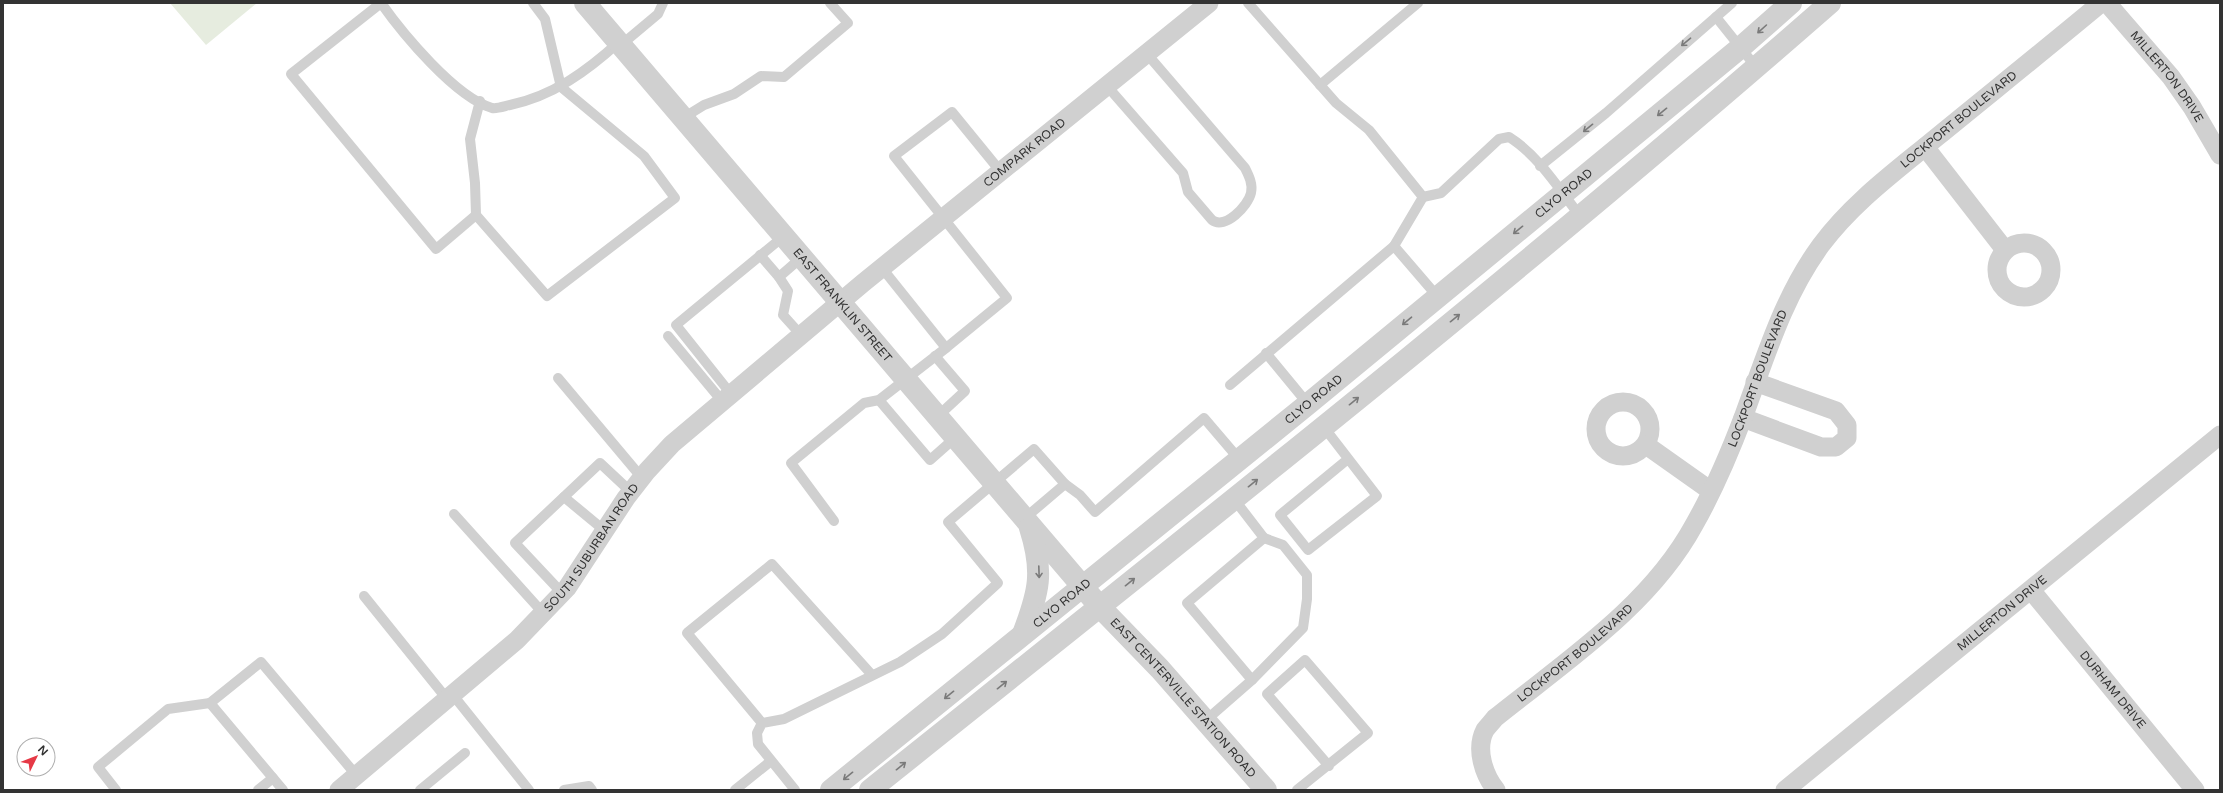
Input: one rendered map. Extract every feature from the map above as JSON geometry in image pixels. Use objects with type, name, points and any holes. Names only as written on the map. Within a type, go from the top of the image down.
[{"type":"street","name":"EAST FRANKLIN STREET","points":[[585,3],[1100,606]]},
{"type":"street","name":"CLYO ROAD","points":[[831,790],[1308,404],[1437,296],[1740,48],[1791,3]]},
{"type":"street","points":[[870,790],[1234,499],[1580,216],[1830,3]]},
{"type":"street","name":"LOCKPORT BOULEVARD","points":[[1493,789],[1484,770],[1481,757],[1482,738],[1485,730],[1496,718],[1640,597],[1662,574],[1677,554],[1711,491],[1743,418],[1770,338],[1788,297],[1802,272],[1822,244],[1862,198],[2101,3]]},
{"type":"street","name":"MILLERTON DRIVE","points":[[2107,3],[2171,77],[2192,107],[2220,155]]},
{"type":"street","name":"COMPARK ROAD","points":[[840,302],[1147,54],[1203,5]]},
{"type":"street","points":[[1925,147],[2005,250]]},
{"type":"street","name":"SOUTH SUBURBAN ROAD","points":[[339,790],[517,640],[544,614],[562,593],[636,485],[672,444],[840,302]]},
{"type":"street","points":[[1743,418],[1821,447],[1836,447],[1847,438],[1847,425],[1836,411],[1755,382]]},
{"type":"street","name":"MILLERTON DRIVE","points":[[1785,790],[2220,435]]},
{"type":"street","points":[[1646,445],[1711,491]]},
{"type":"street","points":[[1023,635],[1036,599],[1039,576],[1037,550],[1026,519]]},
{"type":"street","name":"DURHAM DRIVE","points":[[2031,590],[2195,790]]},
{"type":"street","name":"EAST CENTERVILLE STATION ROAD","points":[[1100,606],[1160,668],[1266,790]]},
{"type":"lane","points":[[476,215],[436,248],[291,74],[381,3],[412,41],[456,89],[493,108],[523,102],[561,87],[591,67],[658,14],[663,3]]},
{"type":"lane","points":[[480,101],[470,139],[475,183],[476,215],[547,296],[675,198],[644,156],[561,87],[545,19],[533,3]]},
{"type":"lane","points":[[683,118],[704,105],[734,94],[761,76],[784,77],[848,23],[830,3]]},
{"type":"lane","points":[[1248,3],[1336,103],[1369,130],[1423,197]]},
{"type":"lane","points":[[1320,85],[1418,3]]},
{"type":"lane","points":[[1540,166],[1606,113],[1732,3]]},
{"type":"lane","points":[[1716,17],[1756,67]]},
{"type":"lane","points":[[1107,86],[1183,173],[1188,192],[1212,220],[1216,223],[1222,223],[1231,218],[1244,206],[1251,192],[1250,179],[1245,168],[1147,54]]},
{"type":"lane","points":[[834,521],[791,463],[864,403],[879,400],[1007,298],[894,156],[952,112],[1001,172]]},
{"type":"lane","points":[[1230,385],[1394,246],[1423,197],[1441,193],[1499,139],[1509,136],[1518,142],[1540,166],[1580,216]]},
{"type":"lane","points":[[726,397],[676,325],[784,236]]},
{"type":"lane","points":[[1394,246],[1437,296]]},
{"type":"lane","points":[[760,256],[788,291],[783,315],[801,335]]},
{"type":"lane","points":[[778,277],[802,257]]},
{"type":"lane","points":[[882,268],[946,348]]},
{"type":"lane","points":[[668,336],[726,397]]},
{"type":"lane","points":[[1266,353],[1308,404]]},
{"type":"lane","points":[[935,356],[965,391],[938,416]]},
{"type":"lane","points":[[558,378],[636,485]]},
{"type":"lane","points":[[879,400],[930,460],[956,437]]},
{"type":"lane","points":[[795,790],[758,744],[757,733],[762,724],[784,719],[900,662],[942,634],[998,583],[948,522],[1034,449],[1065,484],[1080,495],[1095,512],[1204,418],[1239,459]]},
{"type":"lane","points":[[1323,426],[1377,496],[1308,550],[1280,515],[1348,459]]},
{"type":"lane","points":[[562,593],[515,543],[600,463],[636,485]]},
{"type":"lane","points":[[1026,519],[1065,484]]},
{"type":"lane","points":[[564,497],[604,531]]},
{"type":"lane","points":[[1206,721],[1252,680],[1267,663],[1296,636],[1303,628],[1306,619],[1307,575],[1283,545],[1264,538],[1234,499]]},
{"type":"lane","points":[[454,514],[544,614]]},
{"type":"lane","points":[[1252,680],[1187,603],[1264,538]]},
{"type":"lane","points":[[762,724],[687,633],[772,564],[872,675]]},
{"type":"lane","points":[[364,596],[529,790]]},
{"type":"lane","points":[[1296,790],[1329,766],[1368,733],[1304,660],[1267,694],[1329,766]]},
{"type":"lane","points":[[116,790],[98,767],[168,709],[210,704],[261,662],[357,776]]},
{"type":"lane","points":[[210,704],[283,790]]},
{"type":"lane","points":[[420,790],[465,753]]},
{"type":"lane","points":[[735,790],[771,760]]},
{"type":"lane","points":[[258,790],[273,778]]},
{"type":"lane","points":[[564,790],[589,786],[592,790]]},
{"type":"shaded area","points":[[170,3],[257,3],[206,45]]}]
